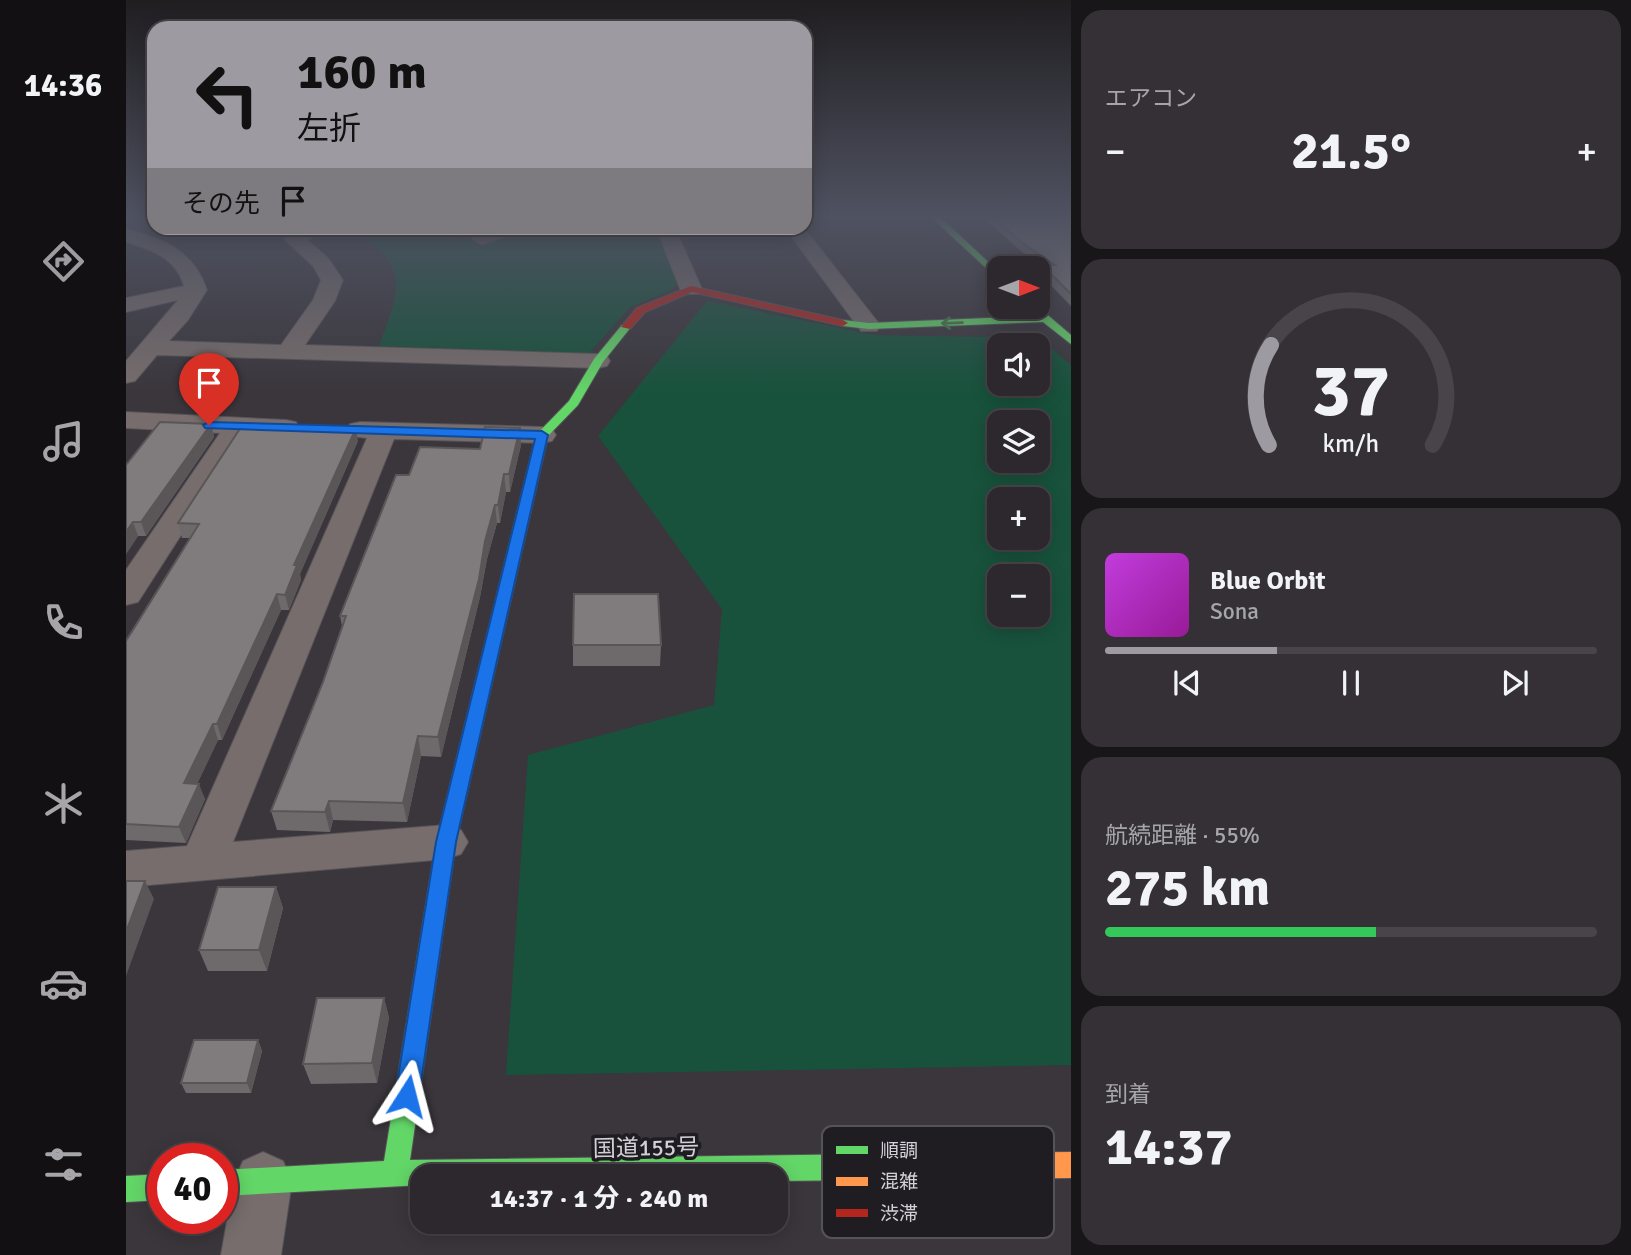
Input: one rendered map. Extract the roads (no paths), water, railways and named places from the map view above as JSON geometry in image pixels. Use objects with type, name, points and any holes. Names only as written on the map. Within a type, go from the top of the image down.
[{"type":"main road","points":[[395,1173],[446,842],[542,435],[574,403],[598,361],[641,310],[691,289],[832,322],[869,326],[1045,319],[1071,341]]},
{"type":"main road","name":"国道155号","points":[[243,1182],[395,1173],[822,1168]]},
{"type":"main road","points":[[126,1189],[147,1188]]},
{"type":"street","points":[[126,376],[180,315],[196,290],[194,277]]},
{"type":"street","points":[[288,352],[324,301],[332,280],[330,277]]},
{"type":"street","points":[[686,277],[691,289]]},
{"type":"street","points":[[831,277],[869,326]]},
{"type":"street","points":[[126,305],[196,290]]},
{"type":"street","points":[[152,348],[598,361]]},
{"type":"street","points":[[126,420],[237,427],[542,435]]},
{"type":"street","points":[[126,595],[237,427]]},
{"type":"street","points":[[202,863],[384,431]]},
{"type":"street","points":[[126,869],[446,842]]},
{"type":"street","points":[[243,1182],[251,1255]]}]
